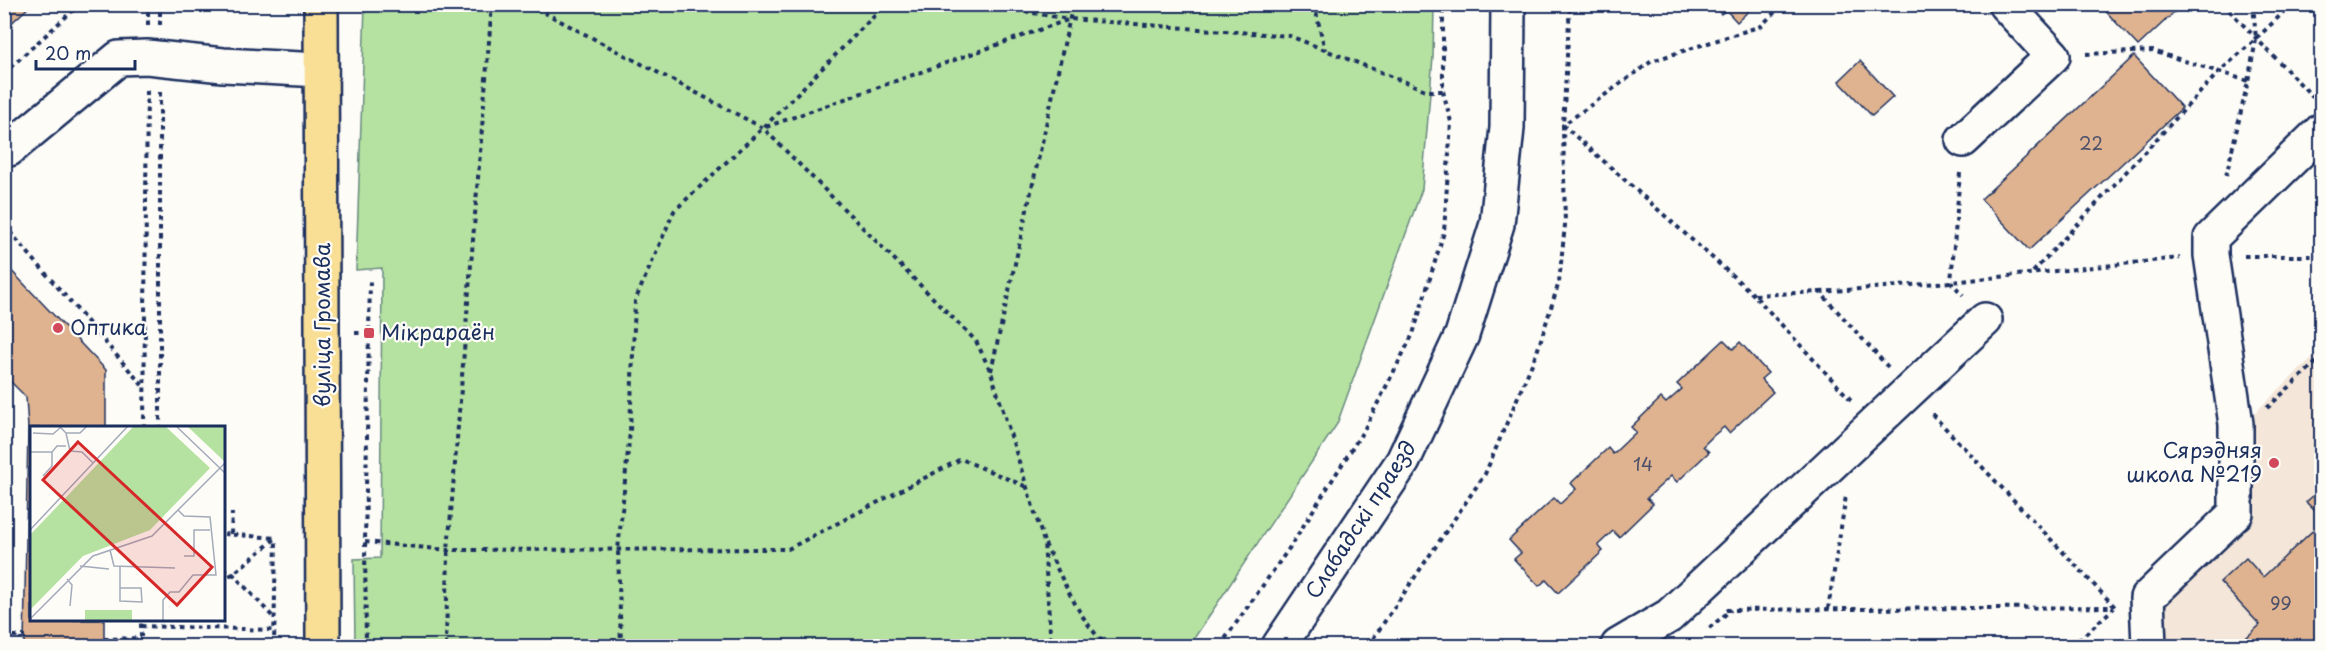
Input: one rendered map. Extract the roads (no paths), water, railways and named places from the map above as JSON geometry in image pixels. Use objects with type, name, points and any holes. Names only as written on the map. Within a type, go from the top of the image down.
[{"type":"main road","name":"вуліца Громава","points":[[321,4],[324,346],[323,646]]},
{"type":"street","name":"Слабадскі праезд","points":[[1279,646],[1403,461],[1462,335],[1497,224],[1507,128],[1508,4]]},
{"type":"street","points":[[1963,140],[2053,56],[2005,4]]},
{"type":"street","points":[[4,149],[9,149],[119,58],[153,57],[223,65],[321,70]]},
{"type":"street","points":[[2149,646],[2147,598],[2236,513],[2236,424],[2211,255],[2211,238],[2322,130]]},
{"type":"street","points":[[1618,646],[1668,616],[1985,320]]},
{"type":"place","name":"Оптика","points":[[58,328]]},
{"type":"place","name":"Мікрараён","points":[[369,333]]},
{"type":"place","name":"Сярэдняя школа №219","points":[[2274,463]]}]
